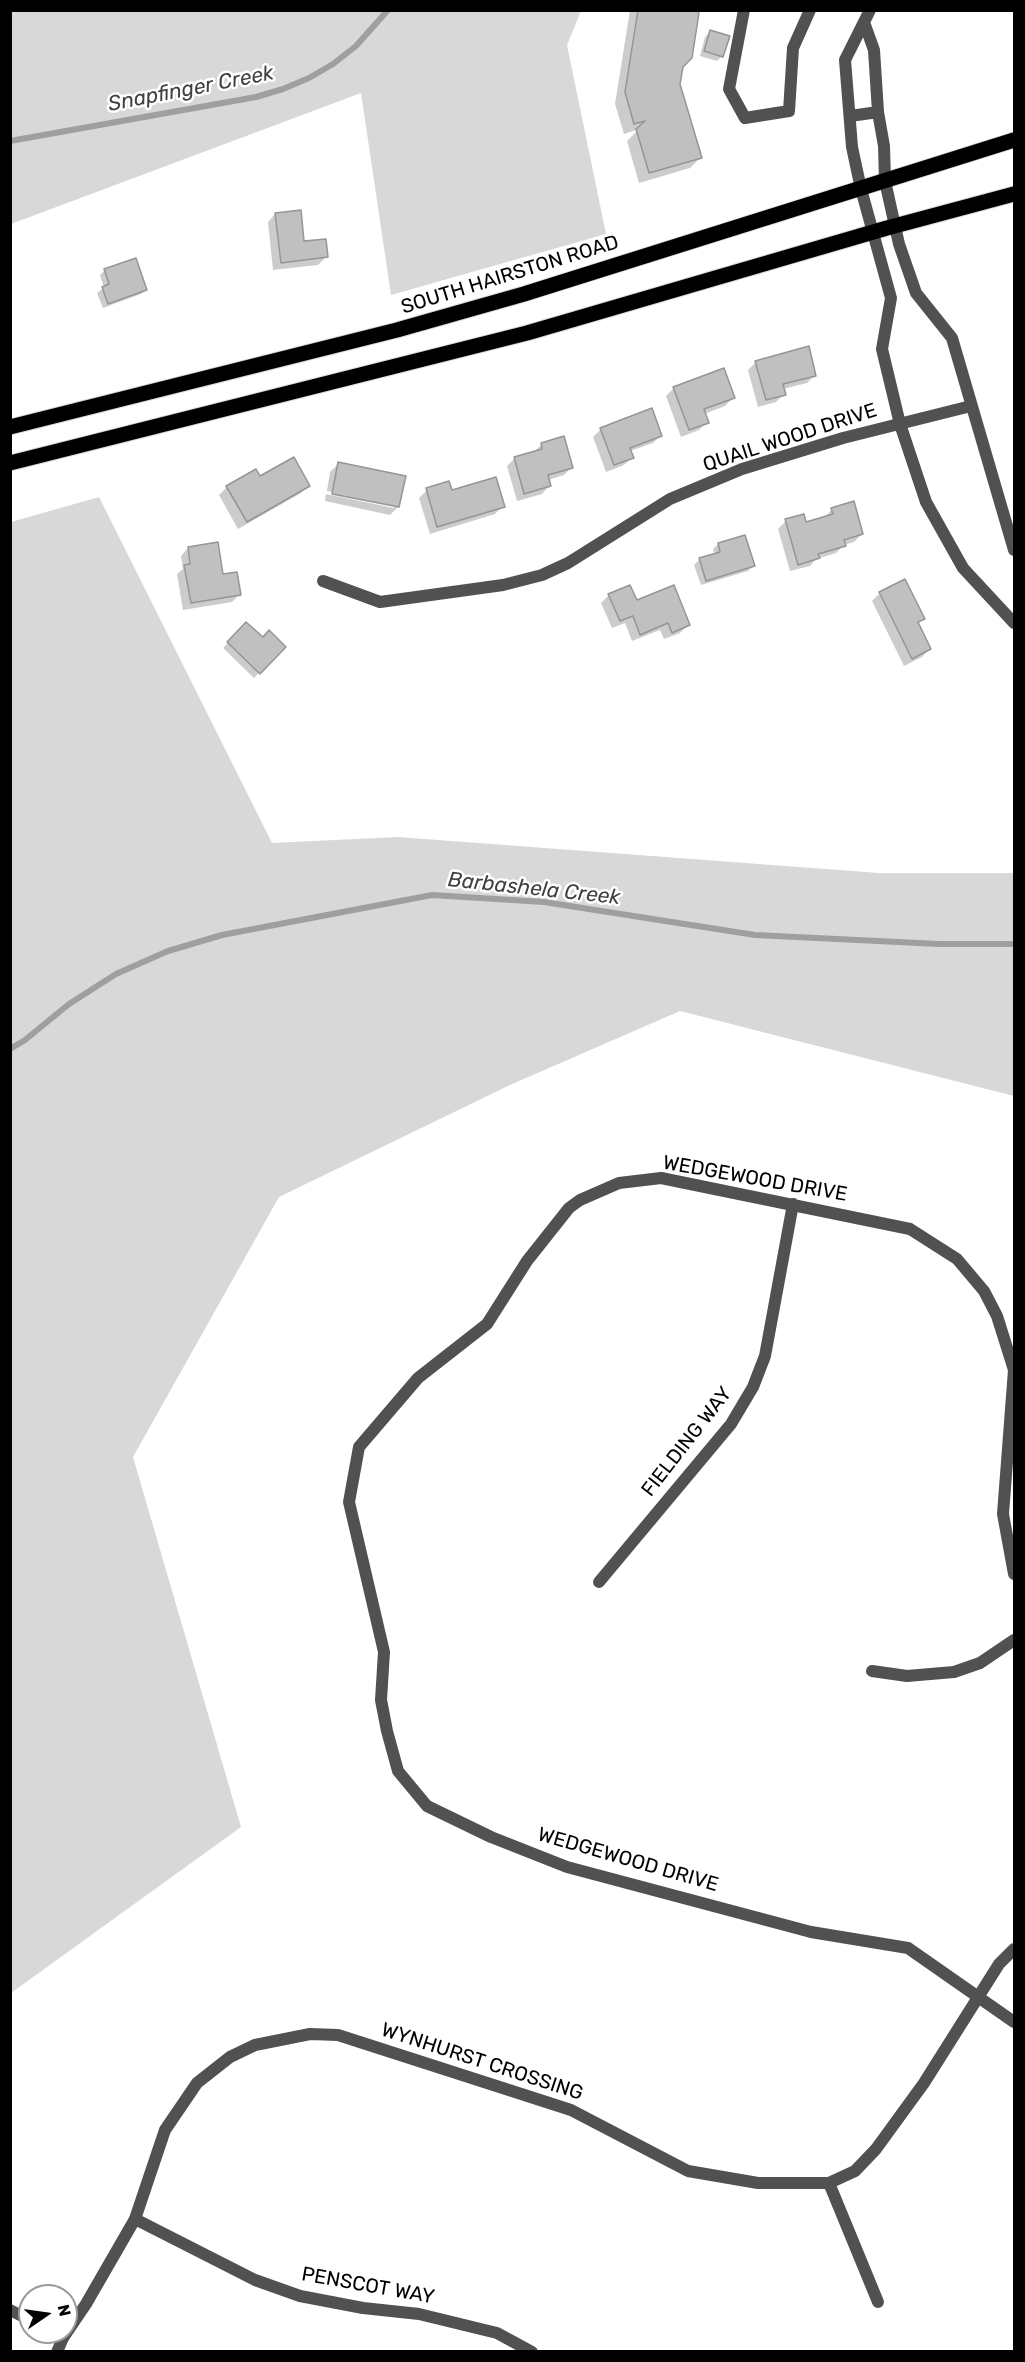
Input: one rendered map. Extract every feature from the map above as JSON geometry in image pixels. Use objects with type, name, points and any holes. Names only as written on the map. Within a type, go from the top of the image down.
[{"type":"main road","name":"SOUTH HAIRSTON ROAD","points":[[10,427],[398,330],[524,294],[1014,140]]},
{"type":"main road","points":[[10,463],[527,333],[895,225],[1014,194]]},
{"type":"street","points":[[744,10],[729,89],[745,118],[789,111],[793,48],[810,10]]},
{"type":"street","points":[[870,10],[865,25],[845,60],[852,147],[872,232],[891,298],[882,349],[900,424],[926,502],[963,568],[1014,623]]},
{"type":"street","points":[[865,25],[874,50],[878,112],[884,146],[885,181],[895,225],[915,293],[952,338],[1014,550]]},
{"type":"street","points":[[850,116],[878,112]]},
{"type":"street","name":"QUAIL WOOD DRIVE","points":[[323,581],[380,602],[503,585],[542,575],[568,563],[670,499],[742,469],[843,438],[971,406]]},
{"type":"street","name":"WEDGEWOOD DRIVE","points":[[1014,1574],[1003,1515],[1014,1370],[997,1316],[984,1292],[957,1259],[910,1228],[661,1178],[619,1183],[580,1200],[568,1208],[527,1261],[487,1324],[418,1378],[359,1447],[349,1502],[384,1652],[381,1700],[387,1731],[398,1772],[428,1806],[491,1838],[567,1867],[811,1932],[908,1948],[1014,2022]]},
{"type":"street","name":"FIELDING WAY","points":[[599,1582],[731,1424],[753,1387],[765,1356],[793,1204]]},
{"type":"street","points":[[872,1671],[907,1676],[954,1672],[980,1663],[1014,1640]]},
{"type":"street","name":"WYNHURST CROSSING","points":[[78,2313],[86,2304],[135,2219],[165,2130],[197,2083],[230,2057],[255,2045],[310,2034],[338,2035],[571,2110],[688,2171],[758,2182],[829,2183],[855,2171],[876,2149],[924,2082],[999,1964],[1014,1949]]},
{"type":"street","points":[[829,2183],[878,2302]]},
{"type":"street","name":"PENSCOT WAY","points":[[135,2219],[255,2280],[300,2296],[363,2308],[418,2314],[497,2333],[532,2352]]},
{"type":"shaded area","points":[[11,10],[581,11],[567,45],[606,234],[391,295],[361,93],[11,224]]},
{"type":"shaded area","points":[[99,497],[272,843],[398,837],[879,873],[1014,873],[1014,1096],[680,1011],[510,1085],[279,1197],[133,1457],[241,1827],[11,1993],[11,522]]},
{"type":"building","points":[[638,10],[697,10],[699,13],[692,58],[683,67],[680,84],[702,158],[649,173],[636,129],[645,121],[634,124],[625,92]]},
{"type":"building","points":[[710,30],[730,36],[723,57],[704,51]]},
{"type":"building","points":[[301,210],[304,241],[326,239],[328,257],[281,263],[275,213]]},
{"type":"building","points":[[136,258],[147,290],[108,304],[102,287],[109,284],[104,269]]},
{"type":"building","points":[[809,346],[816,376],[783,384],[786,395],[766,400],[755,361]]},
{"type":"building","points":[[724,368],[735,398],[704,409],[709,423],[689,430],[673,387]]},
{"type":"building","points":[[652,408],[662,436],[630,448],[634,458],[614,465],[600,428]]},
{"type":"building","points":[[564,436],[573,468],[548,475],[551,486],[524,494],[514,457],[542,449],[541,443]]},
{"type":"building","points":[[294,457],[310,486],[247,522],[226,486],[256,469],[260,476]]},
{"type":"building","points":[[338,462],[406,476],[399,507],[332,494]]},
{"type":"building","points":[[496,477],[505,507],[437,527],[426,488],[449,481],[452,490]]},
{"type":"building","points":[[854,501],[863,534],[844,540],[846,546],[818,554],[820,558],[798,565],[785,519],[804,514],[806,522],[833,514],[831,508]]},
{"type":"building","points":[[745,535],[755,566],[706,581],[699,558],[720,552],[718,543]]},
{"type":"building","points":[[218,542],[223,574],[237,572],[241,595],[191,603],[184,565],[190,564],[188,547]]},
{"type":"building","points":[[905,579],[925,619],[918,622],[931,649],[912,659],[879,592]]},
{"type":"building","points":[[630,585],[637,600],[674,585],[690,625],[672,633],[668,623],[640,635],[633,616],[620,621],[608,594]]},
{"type":"building","points":[[246,622],[263,637],[269,630],[286,647],[260,674],[227,642]]},
{"type":"waterway","name":"Snapfinger Creek","points":[[10,141],[256,97],[283,89],[333,64],[356,46],[388,10]]},
{"type":"waterway","name":"Barbashela Creek","points":[[10,1049],[25,1040],[69,1004],[116,974],[168,951],[222,935],[432,895],[544,902],[755,935],[939,944],[1014,944]]}]
